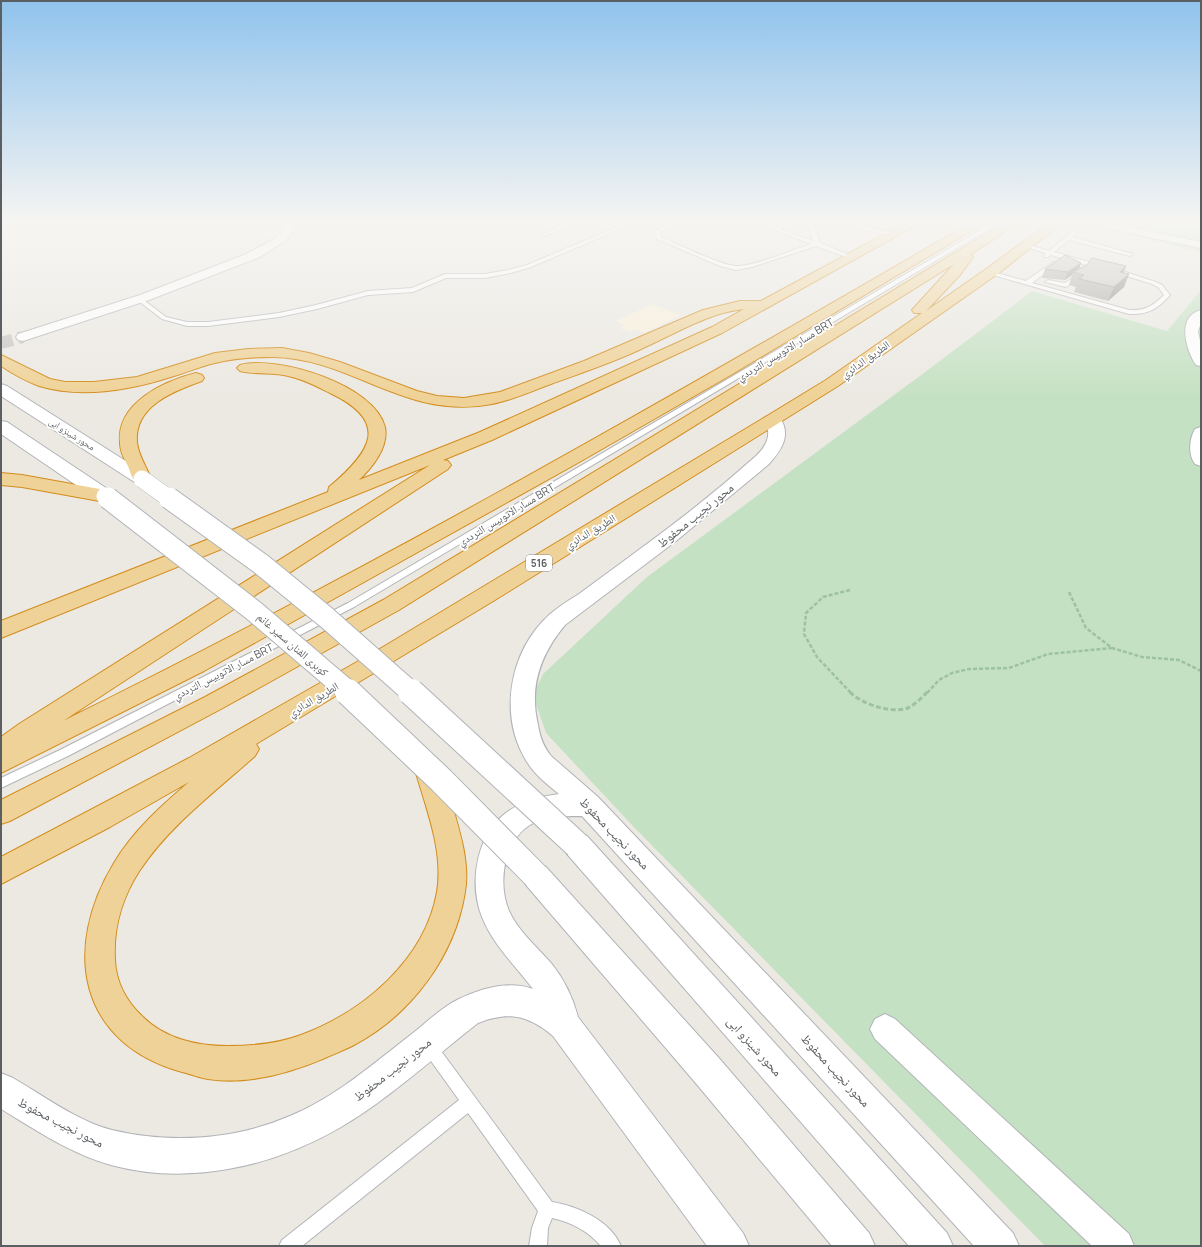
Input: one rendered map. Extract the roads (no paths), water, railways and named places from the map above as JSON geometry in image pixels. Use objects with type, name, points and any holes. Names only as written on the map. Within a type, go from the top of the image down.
[{"type":"highway","points":[[1,630],[322,503],[486,436],[605,383],[766,304],[809,280]]},
{"type":"highway","points":[[1,763],[196,665],[570,460],[723,373],[881,280]]},
{"type":"highway","name":"516","points":[[1,813],[213,703],[391,605],[919,280]]},
{"type":"highway","name":"516","points":[[898,336],[920,308],[947,280]]},
{"type":"highway","name":"الطريق الدائري","points":[[1,871],[95,823],[276,722],[832,383],[978,280]]},
{"type":"highway","points":[[1,360],[37,380],[56,385],[86,387],[106,386],[147,379],[214,358],[259,353],[301,355],[336,364],[416,397],[444,402],[468,402],[492,400],[568,373],[633,347],[705,313],[733,306],[766,304]]},
{"type":"highway","points":[[142,479],[128,443],[128,434],[130,424],[142,406],[160,394],[182,383],[207,374],[247,368],[273,368],[295,372],[354,398],[366,408],[374,419],[376,427],[375,444],[369,458],[358,472],[322,503]]},
{"type":"highway","points":[[1,751],[28,732],[486,436]]},
{"type":"highway","points":[[1,479],[22,480],[105,496]]},
{"type":"highway","points":[[276,722],[167,820],[133,858],[119,879],[108,902],[102,925],[99,948],[100,972],[106,993],[117,1013],[132,1031],[152,1045],[170,1053],[203,1062],[232,1064],[263,1062],[300,1052],[323,1044],[351,1029],[378,1011],[401,990],[420,967],[435,943],[448,906],[452,870],[450,848],[427,766]]},
{"type":"main road","name":"محور شينزو ابى","points":[[1,389],[142,479],[261,564],[321,613],[482,756],[577,845],[934,1246]]},
{"type":"main road","name":"محور نجيب محفوظ","points":[[773,420],[778,434],[772,448],[766,455],[691,521],[557,620],[543,636],[530,659],[525,674],[522,706],[529,740],[537,757],[589,805],[1000,1246]]},
{"type":"main road","points":[[1,426],[105,496]]},
{"type":"main road","name":"كوبرى الفنان سمير غانم","points":[[105,496],[210,575],[276,628],[348,691],[427,766],[536,876],[706,1069],[856,1246]]},
{"type":"main road","points":[[564,1025],[557,1003],[547,983],[502,927],[496,916],[490,893],[491,860],[496,845],[504,832],[529,812],[545,806],[561,804],[589,805]]},
{"type":"main road","name":"محور نجيب محفوظ","points":[[1,1090],[84,1136],[110,1147],[140,1154],[172,1157],[204,1155],[236,1150],[267,1142],[326,1116],[354,1098],[467,1012],[482,1005],[497,1001],[512,1000],[534,1005],[553,1015],[564,1025],[730,1246]]},
{"type":"street","points":[[23,337],[193,280]]},
{"type":"street","points":[[1201,314],[1192,326],[1191,336],[1201,362]]},
{"type":"street","points":[[1201,432],[1199,437],[1199,456],[1201,461]]},
{"type":"street","points":[[885,1029],[1117,1246]]},
{"type":"lane","points":[[139,299],[164,318],[187,324],[208,324],[279,315],[317,307],[368,293],[413,290],[435,280]]},
{"type":"lane","name":"مسار الاتوبيس الترددي BRT","points":[[1,783],[64,753],[351,605],[900,280]]},
{"type":"lane","points":[[1019,280],[1134,312],[1153,309],[1167,295],[1160,286],[1146,280]]},
{"type":"lane","points":[[1028,283],[1033,280]]},
{"type":"lane","points":[[1040,280],[1066,285],[1071,280]]},
{"type":"lane","points":[[426,1042],[546,1209],[564,1212],[581,1218],[597,1229],[612,1246]]},
{"type":"lane","points":[[288,1246],[469,1102]]},
{"type":"lane","points":[[538,1246],[540,1228],[546,1209]]},
{"type":"tunnel","points":[[1,343],[23,337]]}]
